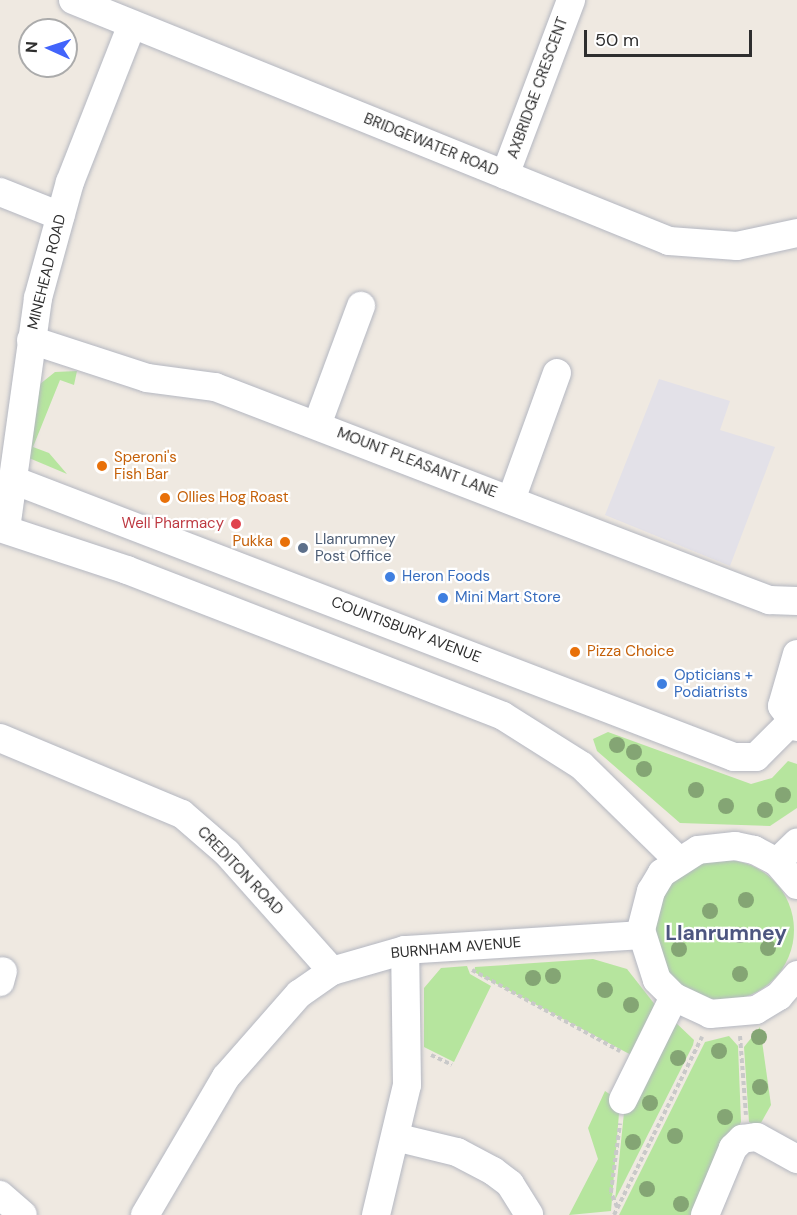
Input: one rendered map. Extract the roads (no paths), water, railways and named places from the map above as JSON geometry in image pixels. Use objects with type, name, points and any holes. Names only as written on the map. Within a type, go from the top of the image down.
[{"type":"street","name":"BRIDGEWATER ROAD","points":[[73,0],[669,241],[737,246],[797,232]]},
{"type":"street","name":"AXBRIDGE CRESCENT","points":[[505,175],[571,0]]},
{"type":"street","name":"MINEHEAD ROAD","points":[[3,529],[13,480],[31,340],[60,216],[132,25]]},
{"type":"street","points":[[0,192],[60,216]]},
{"type":"street","points":[[317,425],[361,306]]},
{"type":"street","name":"MOUNT PLEASANT LANE","points":[[31,340],[147,378],[215,387],[769,600],[797,601]]},
{"type":"street","points":[[511,500],[558,373]]},
{"type":"street","name":"COUNTISBURY AVENUE","points":[[13,480],[734,757],[756,757],[794,725],[782,706],[797,654]]},
{"type":"street","points":[[3,529],[203,599],[512,720],[552,743],[608,788],[678,860]]},
{"type":"street","name":"CREDITON ROAD","points":[[0,738],[182,814],[227,853],[332,971]]},
{"type":"street","points":[[797,885],[787,853],[735,846],[698,850],[678,860],[651,891],[641,935],[647,961],[674,997],[710,1014],[739,1014],[771,1002],[797,975]]},
{"type":"street","name":"BURNHAM AVENUE","points":[[145,1215],[232,1069],[299,994],[332,971],[405,950],[641,935]]},
{"type":"street","points":[[376,1215],[399,1138],[409,1044],[405,950]]},
{"type":"street","points":[[623,1100],[674,997]]},
{"type":"street","points":[[705,1215],[733,1148],[747,1137],[797,1159]]},
{"type":"street","points":[[399,1138],[457,1152],[493,1171],[510,1184],[529,1215]]},
{"type":"street","points":[[0,1195],[23,1215]]},
{"type":"place","name":"Speroni's Fish Bar","points":[[102,466]]},
{"type":"place","name":"Ollies Hog Roast","points":[[165,498]]},
{"type":"place","name":"Well Pharmacy","points":[[236,524]]},
{"type":"place","name":"Pukka","points":[[285,542]]},
{"type":"place","name":"Llanrumney Post Office","points":[[303,548]]},
{"type":"place","name":"Heron Foods","points":[[390,577]]},
{"type":"place","name":"Mini Mart Store","points":[[443,598]]},
{"type":"place","name":"Pizza Choice","points":[[575,652]]},
{"type":"place","name":"Opticians + Podiatrists","points":[[662,684]]},
{"type":"district","name":"Llanrumney","points":[[726,933]]}]
